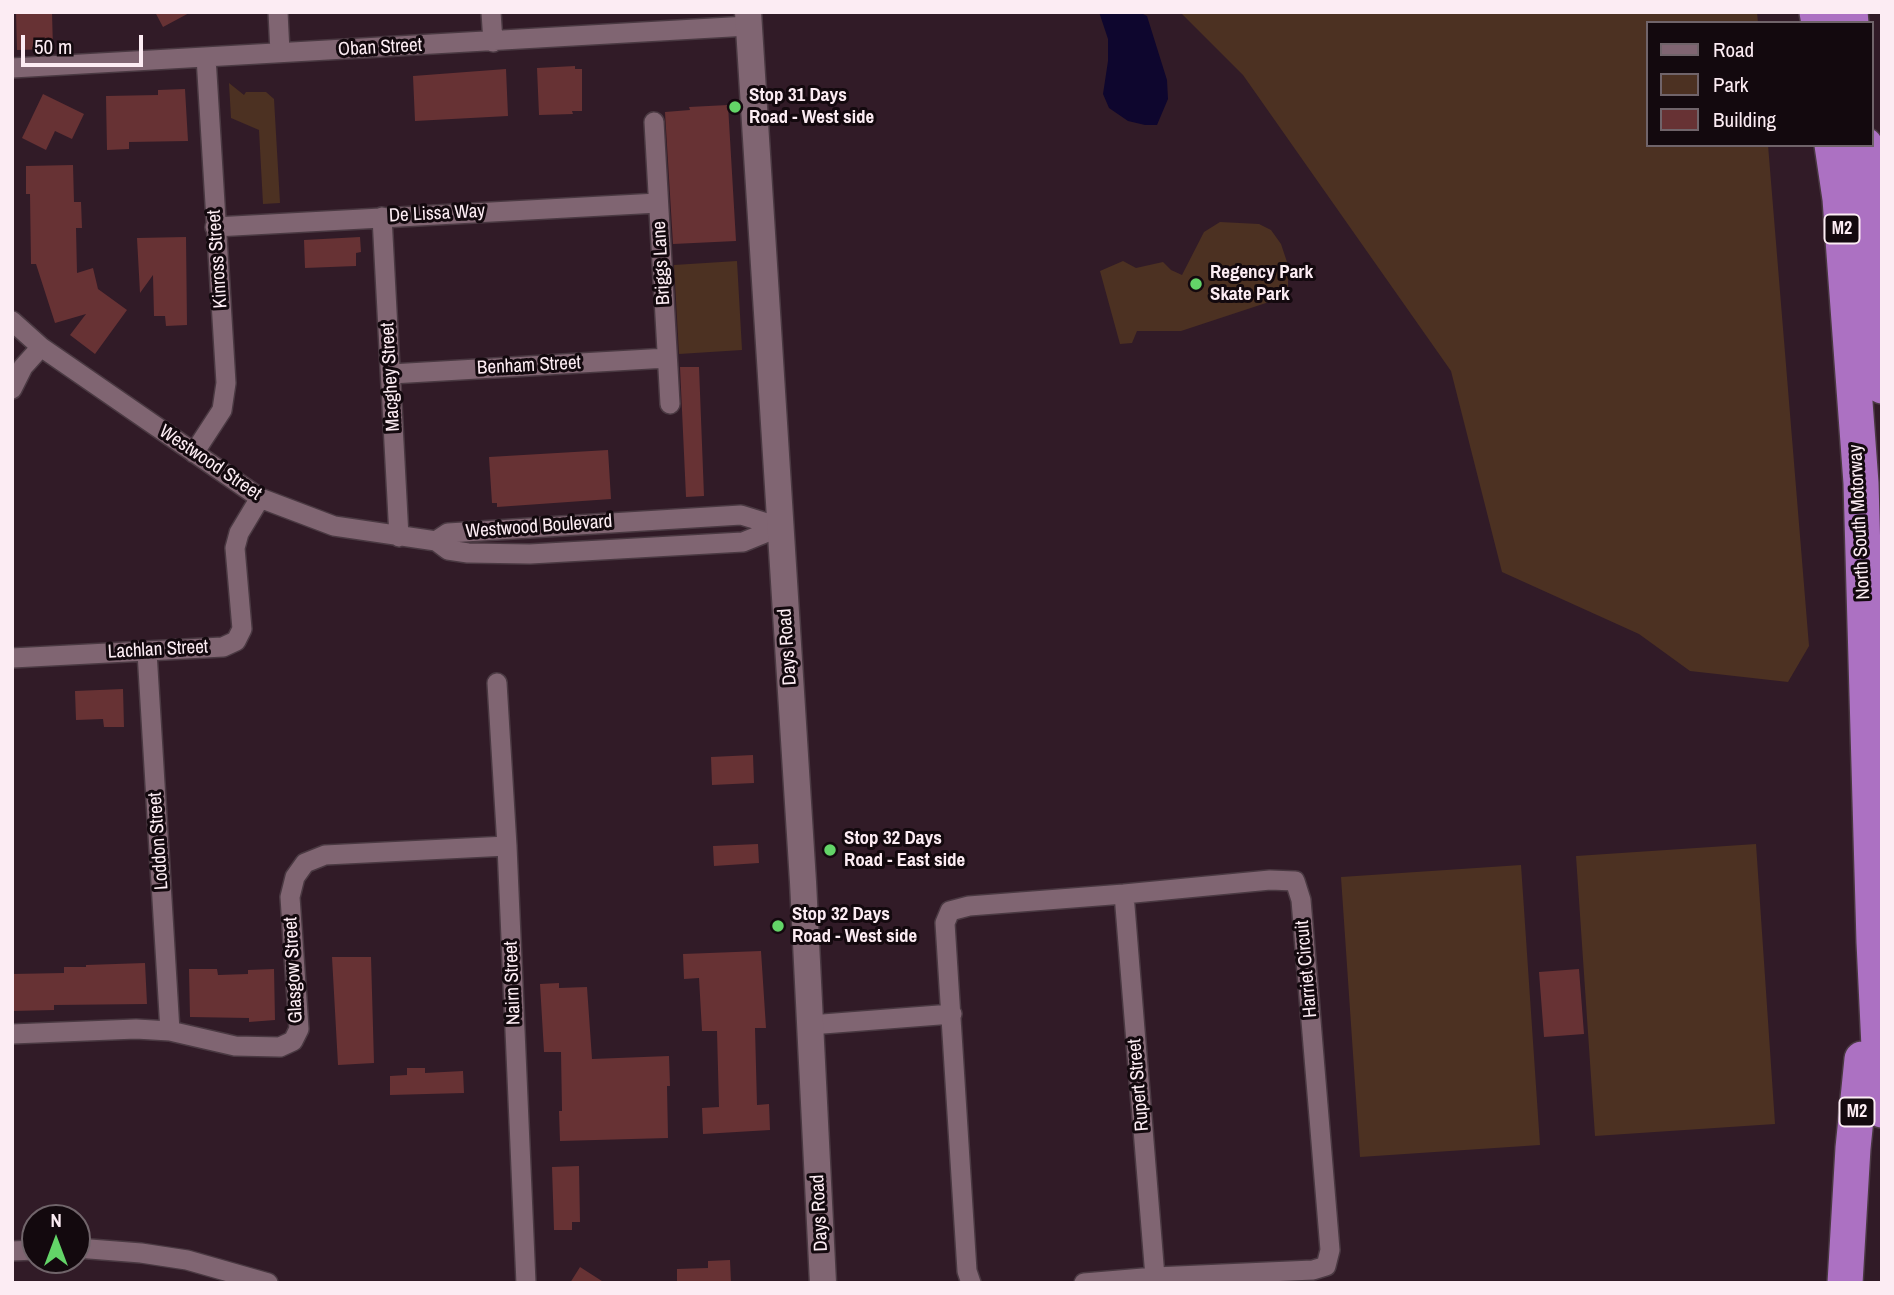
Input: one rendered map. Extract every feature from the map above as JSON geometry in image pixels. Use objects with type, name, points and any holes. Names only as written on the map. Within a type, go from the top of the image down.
[{"type":"highway","name":"North South Motorway","points":[[1832,147],[1840,199],[1861,483],[1874,942],[1882,1110]]},
{"type":"highway","name":"M2","points":[[1864,147],[1870,194],[1882,386]]},
{"type":"highway","name":"M2","points":[[1844,1283],[1853,1148],[1874,942]]},
{"type":"street","points":[[278,12],[280,52]]},
{"type":"street","points":[[491,12],[493,41]]},
{"type":"street","name":"Oban Street","points":[[12,68],[493,41],[748,19]]},
{"type":"street","name":"Days Road","points":[[748,19],[810,1025],[823,1283]]},
{"type":"street","name":"Kinross Street","points":[[194,453],[222,410],[226,383],[206,57]]},
{"type":"street","name":"Briggs Lane","points":[[654,122],[670,404]]},
{"type":"street","name":"De Lissa Way","points":[[215,227],[658,203]]},
{"type":"street","name":"Macghey Street","points":[[382,217],[399,537]]},
{"type":"street","name":"Westwood Street","points":[[12,321],[41,347],[260,498],[334,526],[436,541]]},
{"type":"street","points":[[12,389],[23,368],[41,347]]},
{"type":"street","name":"Benham Street","points":[[391,374],[667,358]]},
{"type":"street","name":"Lachlan Street","points":[[12,658],[223,647],[236,641],[242,629],[235,548],[239,533],[260,498]]},
{"type":"street","name":"Westwood Boulevard","points":[[741,515],[780,527],[743,542],[530,554],[468,553],[449,550],[436,541],[448,533],[741,515]]},
{"type":"street","points":[[694,545],[699,535],[695,517]]},
{"type":"street","name":"Loddon Street","points":[[147,652],[170,1031]]},
{"type":"street","name":"Nairn Street","points":[[497,683],[507,846],[526,1283]]},
{"type":"street","name":"Glasgow Street","points":[[12,1034],[136,1029],[170,1031],[235,1046],[280,1047],[293,1041],[299,1029],[290,897],[295,877],[305,863],[325,855],[507,846]]},
{"type":"street","name":"Harriet Circuit","points":[[971,1283],[967,1271],[945,923],[950,911],[969,906],[1270,880],[1295,881],[1301,900],[1328,1223],[1330,1250],[1326,1266],[1313,1270],[1084,1283]]},
{"type":"street","name":"Rupert Street","points":[[1124,894],[1154,1277]]},
{"type":"street","points":[[810,1025],[952,1014]]},
{"type":"street","points":[[91,1249],[187,1260],[268,1283]]},
{"type":"green space","points":[[1180,12],[1757,12],[1758,21],[1646,21],[1646,147],[1768,147],[1809,646],[1788,682],[1690,671],[1639,634],[1502,572],[1451,371],[1243,75]]},
{"type":"green space","points":[[229,83],[244,95],[246,92],[266,92],[274,99],[280,203],[263,204],[259,130],[231,118]]},
{"type":"green space","name":"Regency Park Skate Park","points":[[1220,222],[1259,224],[1271,230],[1281,244],[1288,265],[1288,292],[1269,302],[1181,331],[1137,331],[1132,343],[1120,344],[1100,271],[1123,261],[1136,268],[1163,262],[1182,275],[1204,232]]},
{"type":"green space","points":[[737,261],[742,350],[679,354],[674,265]]},
{"type":"green space","points":[[1756,844],[1775,1124],[1595,1136],[1576,856]]},
{"type":"green space","points":[[1521,865],[1540,1145],[1360,1157],[1341,877]]},
{"type":"shaded area","points":[[1099,12],[1139,12],[1147,16],[1167,80],[1168,99],[1157,125],[1128,121],[1109,108],[1103,94],[1108,39]]},
{"type":"building","points":[[16,12],[52,12],[53,49],[17,50]]},
{"type":"building","points":[[155,12],[191,12],[163,27]]},
{"type":"building","points":[[575,66],[575,69],[582,69],[582,111],[572,111],[573,114],[539,115],[537,68]]},
{"type":"building","points":[[506,69],[508,116],[415,121],[413,76]]},
{"type":"building","points":[[185,89],[188,141],[129,142],[129,149],[107,150],[106,96],[158,95],[158,90]]},
{"type":"building","points":[[43,94],[84,114],[72,139],[55,131],[46,150],[22,138]]},
{"type":"building","points":[[728,105],[736,241],[673,244],[665,112],[690,110],[689,107]]},
{"type":"building","points":[[73,165],[74,202],[81,202],[82,228],[76,228],[77,273],[93,268],[98,289],[127,310],[95,354],[70,335],[86,314],[55,323],[36,264],[31,264],[30,194],[26,194],[26,166]]},
{"type":"building","points":[[186,237],[187,325],[166,326],[165,316],[154,316],[153,275],[140,293],[137,238]]},
{"type":"building","points":[[360,237],[361,252],[356,253],[356,266],[305,268],[304,240]]},
{"type":"building","points":[[680,367],[699,367],[704,496],[686,497]]},
{"type":"building","points":[[608,450],[611,499],[497,507],[497,503],[492,503],[489,457]]},
{"type":"building","points":[[123,689],[124,727],[104,727],[103,719],[76,720],[75,691]]},
{"type":"building","points":[[753,755],[754,783],[712,785],[711,757]]},
{"type":"building","points":[[758,844],[759,863],[714,866],[713,846]]},
{"type":"building","points":[[761,951],[766,1028],[755,1028],[757,1105],[769,1104],[770,1130],[703,1134],[702,1108],[719,1107],[717,1031],[702,1031],[699,978],[684,979],[683,954]]},
{"type":"building","points":[[332,957],[371,957],[374,1063],[338,1065]]},
{"type":"building","points":[[145,963],[147,1004],[54,1005],[54,1010],[12,1011],[12,974],[64,973],[64,967]]},
{"type":"building","points":[[189,969],[217,969],[218,975],[248,974],[248,970],[274,969],[275,1020],[249,1022],[249,1018],[190,1017]]},
{"type":"building","points":[[1579,969],[1584,1034],[1544,1037],[1539,972]]},
{"type":"building","points":[[559,983],[559,988],[587,987],[592,1059],[669,1056],[668,1138],[560,1141],[561,1052],[544,1052],[540,984]]},
{"type":"building","points":[[407,1068],[425,1068],[425,1073],[463,1071],[464,1093],[390,1095],[390,1076],[407,1075]]},
{"type":"building","points":[[579,1166],[580,1222],[572,1222],[572,1230],[554,1230],[552,1167]]},
{"type":"building","points":[[730,1260],[731,1283],[677,1283],[677,1269],[708,1268],[708,1261]]},
{"type":"building","points":[[580,1267],[605,1283],[570,1283]]},
{"type":"place","name":"Stop 31 Days Road - West side","points":[[735,107]]},
{"type":"place","name":"Regency Park Skate Park","points":[[1196,284]]},
{"type":"place","name":"Stop 32 Days Road - East side","points":[[830,850]]},
{"type":"place","name":"Stop 32 Days Road - West side","points":[[778,926]]}]
